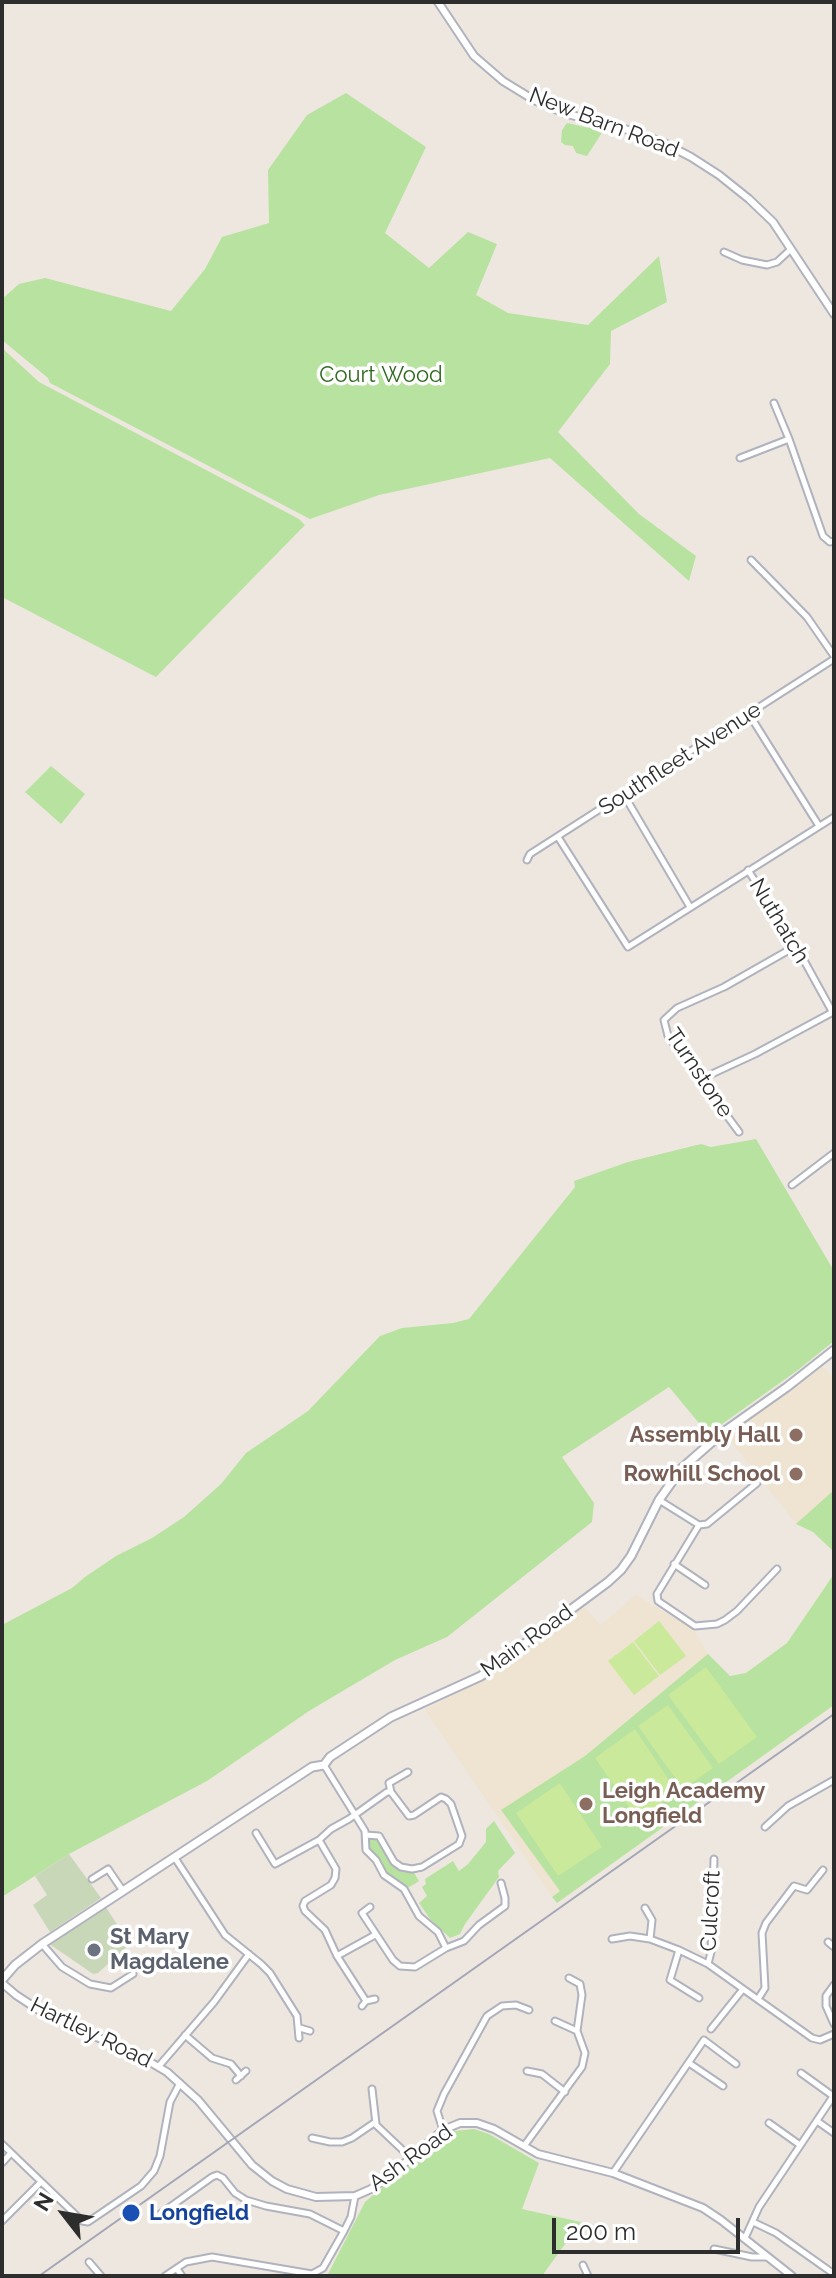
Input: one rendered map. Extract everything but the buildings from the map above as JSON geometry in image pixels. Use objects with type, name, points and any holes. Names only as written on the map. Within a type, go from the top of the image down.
[{"type":"main road","name":"Main Road","points":[[2,1981],[15,1965],[42,1944],[312,1767],[324,1765],[330,1757],[391,1717],[481,1676],[608,1582],[631,1556],[659,1500],[681,1469],[710,1442],[834,1350]]},
{"type":"street","name":"New Barn Road","points":[[438,2],[471,52],[496,76],[534,100],[564,113],[664,143],[719,175],[773,222],[834,314]]},
{"type":"street","points":[[724,252],[742,260],[767,265],[777,262],[792,248]]},
{"type":"street","points":[[774,403],[823,536],[830,542],[834,541]]},
{"type":"street","points":[[740,458],[789,439]]},
{"type":"street","points":[[751,560],[807,617],[833,661]]},
{"type":"street","name":"Southfleet Avenue","points":[[527,860],[530,854],[833,661]]},
{"type":"street","points":[[749,714],[819,826]]},
{"type":"street","points":[[624,795],[690,907]]},
{"type":"street","points":[[558,837],[628,947],[834,817]]},
{"type":"street","name":"Nuthatch","points":[[748,870],[834,1012]]},
{"type":"street","name":"Turnstone","points":[[739,1132],[668,1036],[664,1020],[677,1008],[736,981],[796,946]]},
{"type":"street","points":[[701,1079],[834,1012]]},
{"type":"street","points":[[792,1185],[834,1153]]},
{"type":"street","points":[[659,1500],[699,1525],[707,1524],[757,1483]]},
{"type":"street","points":[[699,1525],[657,1594],[658,1601],[695,1626],[725,1620],[777,1569]]},
{"type":"street","points":[[674,1564],[705,1585]]},
{"type":"street","points":[[324,1765],[366,1835],[366,1849],[383,1875],[404,1889],[419,1916],[438,1931],[446,1948]]},
{"type":"street","points":[[366,1835],[379,1836],[394,1862],[409,1869],[422,1867],[459,1844],[462,1836],[451,1804],[446,1799],[441,1797],[409,1816],[391,1792],[389,1783],[408,1772]]},
{"type":"street","points":[[765,1827],[788,1806],[834,1780]]},
{"type":"street","points":[[256,1833],[275,1864],[319,1840],[331,1829],[391,1792]]},
{"type":"street","points":[[319,1840],[336,1869],[335,1878],[331,1885],[305,1901],[303,1906],[325,1930],[364,2004],[375,1999]]},
{"type":"street","points":[[175,1858],[223,1933],[270,1973],[297,2016],[299,2038]]},
{"type":"street","name":"Culcroft","points":[[708,1964],[714,1859]]},
{"type":"street","points":[[92,1879],[108,1869],[123,1891]]},
{"type":"street","points":[[758,1999],[765,1988],[762,1933],[766,1923],[794,1886],[807,1890],[823,1870]]},
{"type":"street","points":[[370,1907],[362,1913],[393,1960],[400,1966],[415,1967],[464,1941],[479,1925],[505,1906],[501,1883]]},
{"type":"street","points":[[645,1908],[652,1920],[650,1939]]},
{"type":"street","points":[[337,1956],[375,1935]]},
{"type":"street","points":[[612,1939],[630,1936],[650,1939],[679,1950],[708,1964],[812,2038],[820,2040],[834,2034]]},
{"type":"street","points":[[828,1942],[834,1947]]},
{"type":"street","points":[[42,1944],[62,1967],[90,1984],[111,1988],[133,1974]]},
{"type":"street","points":[[679,1950],[670,1980],[699,1998]]},
{"type":"street","points":[[159,2066],[214,2002],[249,1954]]},
{"type":"street","points":[[524,2146],[582,2067],[585,2053],[577,2031],[582,1995],[580,1984],[569,1978]]},
{"type":"street","name":"Hartley Road","points":[[2,1981],[16,1995],[53,2019],[159,2066],[180,2083]]},
{"type":"street","points":[[834,1985],[826,1996],[826,2006],[834,2024]]},
{"type":"street","points":[[711,2029],[743,1989]]},
{"type":"street","points":[[443,2130],[437,2111],[487,2016],[502,2006],[516,2005],[529,2010]]},
{"type":"street","points":[[555,2021],[577,2031]]},
{"type":"street","points":[[300,2028],[310,2031]]},
{"type":"street","points":[[185,2035],[213,2059],[231,2064],[241,2076]]},
{"type":"street","points":[[613,2173],[704,2040],[736,2064]]},
{"type":"street","points":[[689,2063],[723,2086]]},
{"type":"street","points":[[527,2071],[542,2074],[565,2092]]},
{"type":"street","points":[[745,2238],[759,2207],[834,2096],[801,2073]]},
{"type":"street","points":[[2,2144],[84,2222],[90,2221],[141,2186],[157,2166],[170,2102],[180,2083]]},
{"type":"street","name":"Ash Road","points":[[180,2083],[206,2109],[245,2158],[269,2179],[287,2189],[316,2197],[355,2196],[371,2189],[443,2130],[460,2123],[477,2123],[538,2154],[613,2173],[703,2208],[792,2276]]},
{"type":"street","points":[[372,2089],[376,2124],[411,2158]]},
{"type":"street","points":[[817,2121],[834,2133]]},
{"type":"street","points":[[769,2123],[800,2145]]},
{"type":"street","points":[[320,2132],[315,2139],[337,2143],[376,2124]]},
{"type":"street","points":[[2,2163],[11,2153]]},
{"type":"street","points":[[156,2217],[217,2175],[248,2201],[308,2213],[344,2231]]},
{"type":"street","points":[[2,2221],[41,2182]]},
{"type":"street","points":[[165,2276],[186,2262],[212,2257],[294,2274],[312,2274],[323,2268],[344,2231],[351,2217],[355,2196]]},
{"type":"street","points":[[753,2222],[776,2233],[834,2274]]},
{"type":"street","points":[[714,2249],[767,2257]]},
{"type":"street","points":[[89,2262],[101,2276]]},
{"type":"street","points":[[583,2265],[588,2276]]},
{"type":"street","points":[[177,2269],[182,2276]]},
{"type":"shaded area","name":"Rowhill School","points":[[822,1366],[834,1379],[834,1552],[813,1532],[796,1524],[726,1435]]},
{"type":"shaded area","name":"Leigh Academy Longfield","points":[[834,1574],[834,1697],[552,1897],[425,1710],[492,1675],[582,1605],[601,1625],[635,1595],[693,1628],[708,1654],[730,1676],[746,1673],[787,1643]]},
{"type":"green space","name":"Court Wood","points":[[346,93],[426,147],[385,233],[429,268],[468,232],[497,244],[476,295],[508,313],[588,325],[659,256],[667,302],[611,331],[610,364],[558,432],[639,514],[696,556],[689,581],[550,458],[379,495],[310,519],[50,383],[2,340],[2,299],[19,284],[45,278],[171,311],[205,269],[222,237],[269,223],[268,170],[307,115]]},
{"type":"green space","points":[[567,123],[603,131],[587,156],[576,153],[573,146],[561,142],[562,130]]},
{"type":"green space","points":[[2,348],[39,382],[299,519],[305,525],[156,677],[2,597]]},
{"type":"green space","points":[[51,766],[85,794],[61,824],[25,792]]},
{"type":"green space","points":[[756,1139],[834,1271],[834,1341],[708,1434],[669,1387],[562,1457],[594,1503],[592,1522],[447,1637],[395,1660],[309,1711],[207,1781],[69,1854],[2,1897],[2,1625],[72,1588],[116,1556],[184,1517],[221,1484],[246,1453],[308,1411],[380,1336],[402,1328],[469,1319],[575,1187],[574,1181],[628,1162],[701,1144],[711,1147]]},
{"type":"green space","points":[[834,1490],[834,1552],[813,1532],[796,1524]]},
{"type":"green space","points":[[834,1574],[834,1705],[557,1903],[552,1897],[560,1891],[501,1810],[585,1756],[708,1654],[730,1676],[746,1673],[787,1643]]},
{"type":"green space","points":[[659,1621],[686,1656],[660,1675],[634,1641]]},
{"type":"green space","points":[[633,1642],[659,1676],[634,1695],[608,1661]]},
{"type":"green space","points":[[706,1667],[757,1737],[719,1764],[668,1695]]},
{"type":"green space","points":[[668,1705],[713,1768],[683,1789],[638,1726]]},
{"type":"green space","points":[[635,1729],[677,1792],[637,1819],[595,1758]]},
{"type":"green space","points":[[560,1783],[602,1847],[558,1876],[516,1813]]},
{"type":"green space","points":[[494,1821],[515,1853],[498,1871],[499,1877],[460,1934],[450,1938],[419,1903],[427,1896],[422,1887],[426,1884],[425,1879],[453,1861],[459,1871],[468,1864],[486,1842],[486,1829]]},
{"type":"green space","points":[[374,1836],[382,1841],[391,1862],[413,1871],[419,1881],[406,1889],[386,1875],[368,1846],[370,1838]]},
{"type":"green space","points":[[69,1854],[101,1898],[50,1932],[33,1905],[47,1895],[35,1876]]},
{"type":"green space","points":[[105,1906],[130,1944],[93,1974],[48,1943]]},
{"type":"green space","points":[[474,2129],[489,2134],[539,2163],[522,2209],[581,2222],[542,2276],[327,2276],[365,2202],[441,2139],[455,2131]]},
{"type":"railway","points":[[39,2276],[834,1714]]},
{"type":"place","name":"Assembly Hall","points":[[796,1435]]},
{"type":"place","name":"Rowhill School","points":[[796,1474]]},
{"type":"place","name":"Leigh Academy Longfield","points":[[586,1804]]},
{"type":"place","name":"St Mary Magdalene","points":[[94,1950]]},
{"type":"place","name":"Longfield","points":[[131,2213]]}]
